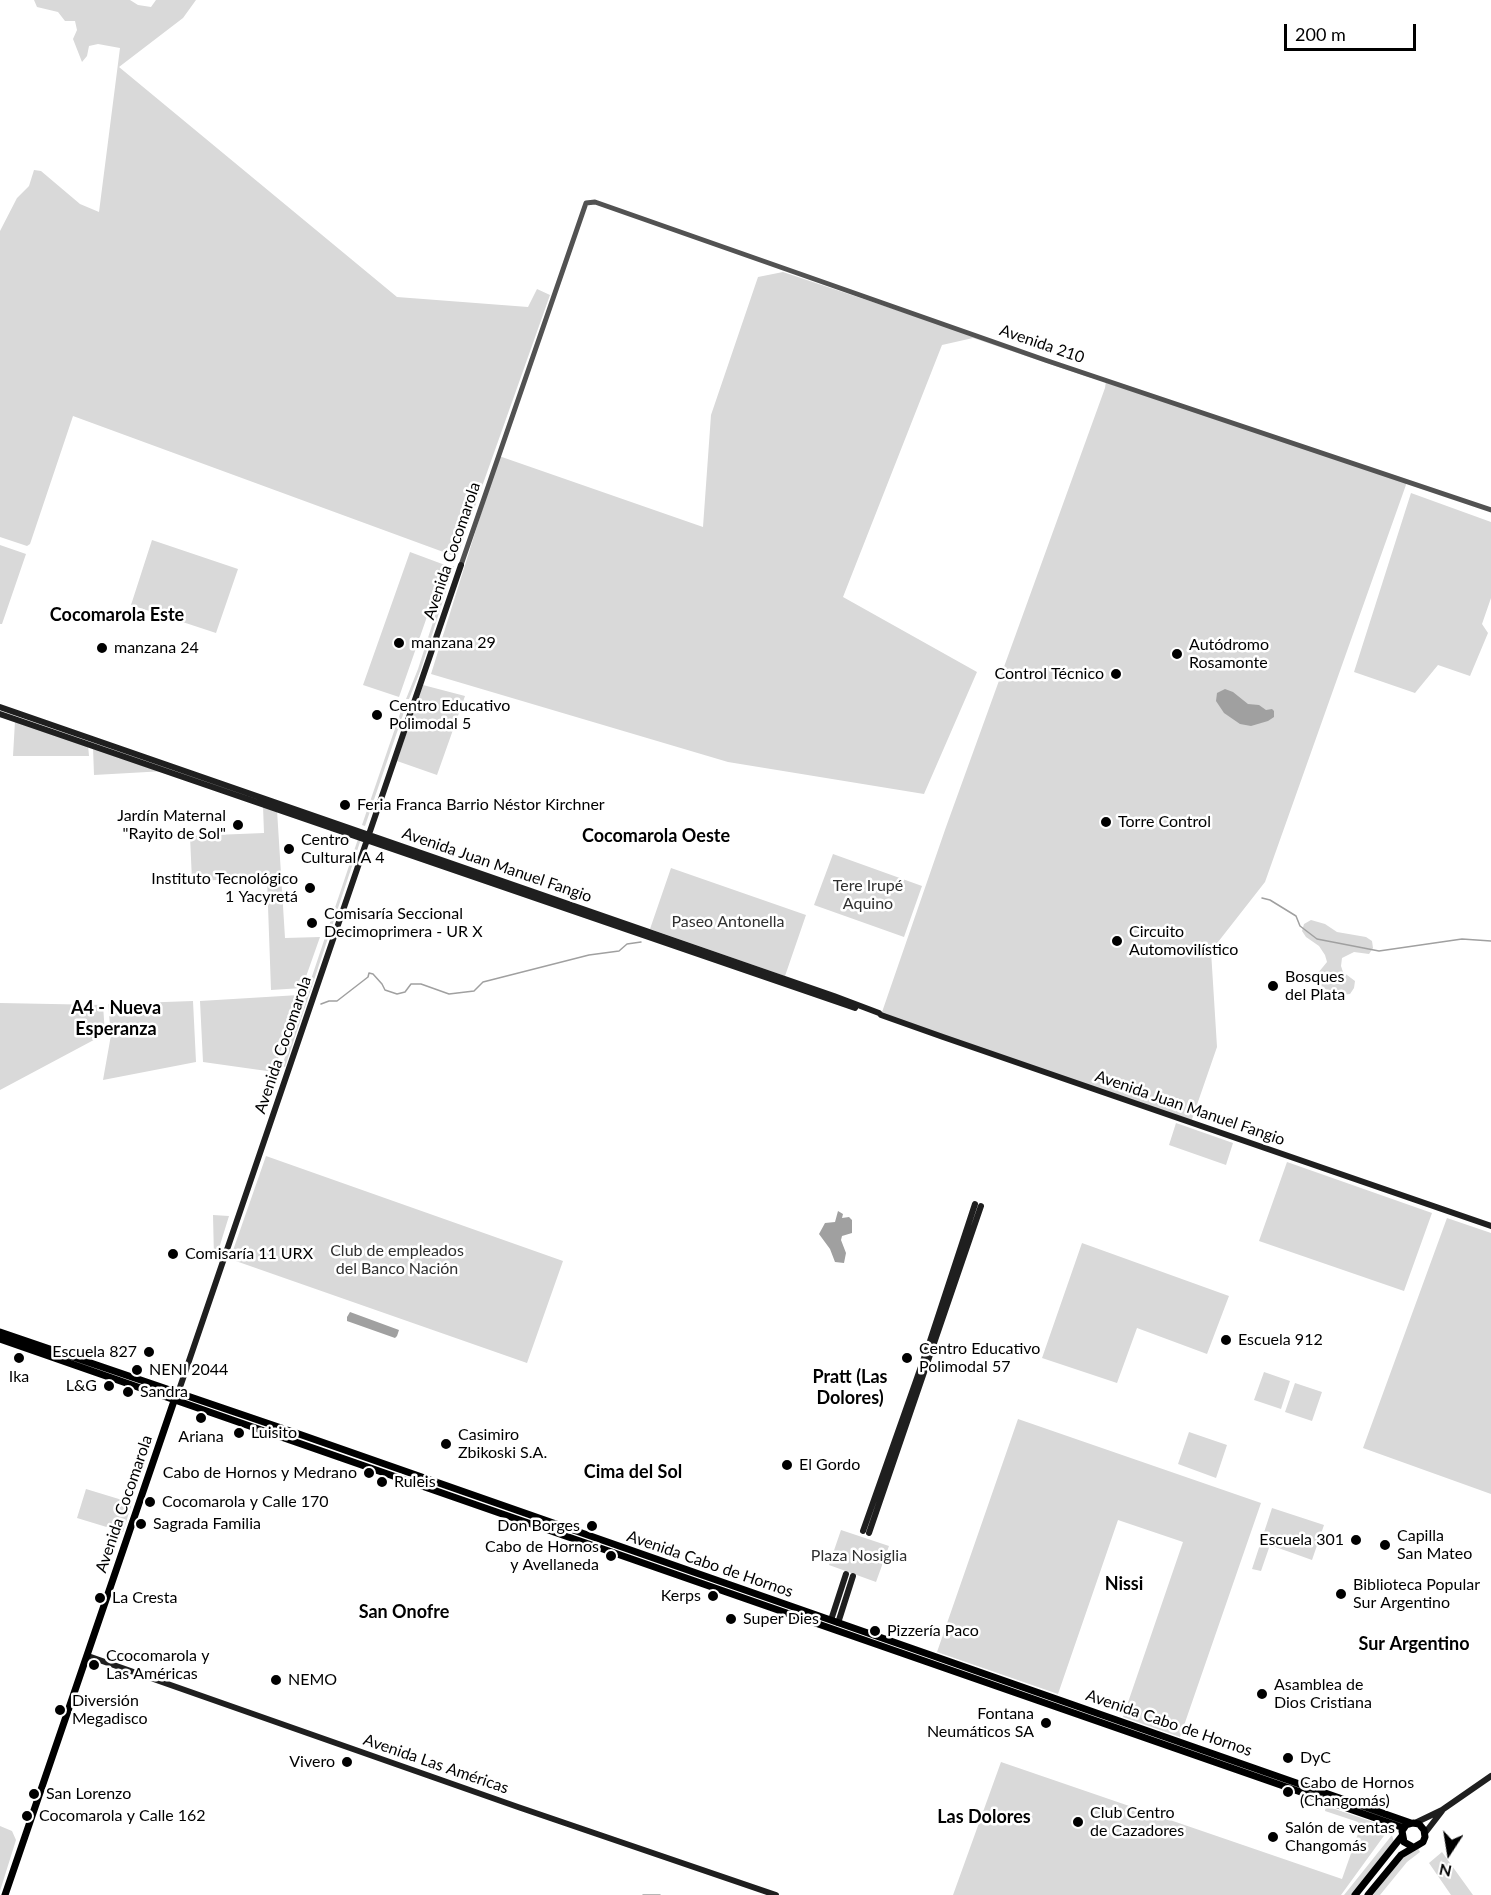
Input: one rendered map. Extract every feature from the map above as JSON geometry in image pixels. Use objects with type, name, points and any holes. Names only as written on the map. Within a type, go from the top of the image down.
[{"type":"main road","name":"Avenida Cocomarola","points":[[5,1895],[461,565]]},
{"type":"main road","name":"Avenida Juan Manuel Fangio","points":[[0,707],[878,1016],[881,1015],[1491,1226]]},
{"type":"main road","name":"Avenida Juan Manuel Fangio","points":[[0,714],[368,837]]},
{"type":"main road","points":[[866,1532],[978,1205]]},
{"type":"main road","name":"Avenida Cabo de Hornos","points":[[0,1332],[1404,1828]]},
{"type":"main road","name":"Avenida Cabo de Hornos","points":[[0,1339],[176,1396],[835,1621],[1413,1823]]},
{"type":"main road","points":[[835,1621],[850,1575]]},
{"type":"main road","name":"Avenida Las Américas","points":[[88,1656],[776,1895]]},
{"type":"main road","points":[[1355,1895],[1402,1836],[1404,1828],[1442,1810],[1491,1776]]},
{"type":"main road","points":[[1368,1895],[1401,1854],[1423,1842],[1425,1833],[1442,1810]]},
{"type":"main road","points":[[1413,1823],[1422,1827],[1425,1833]]},
{"type":"main road","points":[[1402,1836],[1404,1842],[1413,1847]]},
{"type":"street","name":"Avenida 210","points":[[586,203],[595,202],[613,208],[1045,360],[1491,510]]},
{"type":"street","name":"Avenida Cocomarola","points":[[461,565],[586,203]]},
{"type":"green space","points":[[34,0],[130,0],[138,5],[151,7],[156,0],[196,0],[183,18],[119,67],[397,297],[528,307],[537,289],[550,295],[457,557],[73,416],[30,544],[27,546],[0,537],[0,231],[17,198],[29,186],[34,170],[41,171],[80,204],[99,212],[120,48],[98,44],[89,46],[87,56],[82,62],[73,39],[77,30],[75,21],[65,21],[58,12],[37,7]]},
{"type":"green space","points":[[783,272],[1407,482],[1265,882],[1211,951],[1217,1047],[1191,1122],[881,1015],[1106,381],[973,338],[942,345],[843,597],[977,672],[924,794],[728,762],[431,674],[499,456],[703,527],[711,415],[758,277]]},
{"type":"green space","points":[[1411,493],[1491,522],[1491,598],[1482,624],[1488,633],[1470,676],[1438,665],[1415,693],[1354,672]]},
{"type":"green space","points":[[152,540],[238,569],[216,633],[131,605]]},
{"type":"green space","points":[[0,545],[26,554],[2,624],[0,624]]},
{"type":"green space","points":[[410,552],[445,565],[399,697],[363,685]]},
{"type":"green space","points":[[451,566],[454,566],[421,669],[409,699],[406,699],[418,669]]},
{"type":"green space","points":[[423,685],[465,696],[437,775],[397,761]]},
{"type":"green space","points":[[403,705],[406,706],[365,826],[362,825]]},
{"type":"green space","points":[[15,721],[88,745],[89,756],[13,756]]},
{"type":"green space","points":[[93,747],[165,771],[94,775]]},
{"type":"green space","points":[[263,806],[277,810],[285,938],[320,937],[302,988],[271,990],[267,878],[192,881],[190,836],[264,833]]},
{"type":"green space","points":[[358,839],[361,839],[285,1067],[282,1066]]},
{"type":"green space","name":"Tere Irupé Aquino","points":[[833,854],[922,886],[904,937],[814,905]]},
{"type":"green space","name":"Paseo Antonella","points":[[671,868],[806,915],[785,976],[650,929]]},
{"type":"green space","points":[[1311,920],[1325,924],[1337,932],[1366,937],[1372,941],[1373,948],[1369,954],[1354,952],[1342,958],[1343,972],[1355,981],[1350,994],[1342,995],[1327,990],[1316,980],[1318,973],[1327,962],[1319,946],[1306,937],[1302,931],[1304,924]]},
{"type":"green space","points":[[299,995],[274,1072],[203,1062],[200,1001]]},
{"type":"green space","points":[[193,1001],[196,1062],[103,1080],[111,1035],[108,1004]]},
{"type":"green space","points":[[0,1003],[103,1005],[105,1034],[0,1090]]},
{"type":"green space","points":[[1176,1123],[1233,1143],[1226,1165],[1169,1145]]},
{"type":"green space","name":"Club de empleados del Banco Nación","points":[[266,1156],[563,1261],[527,1363],[230,1259]]},
{"type":"green space","points":[[1287,1162],[1432,1213],[1404,1291],[1259,1241]]},
{"type":"green space","points":[[213,1215],[229,1216],[216,1258],[214,1258]]},
{"type":"green space","points":[[1447,1218],[1491,1233],[1491,1494],[1363,1448]]},
{"type":"green space","points":[[1082,1243],[1229,1296],[1207,1354],[1137,1328],[1117,1383],[1042,1358]]},
{"type":"green space","points":[[1264,1372],[1290,1381],[1281,1409],[1254,1400]]},
{"type":"green space","points":[[1295,1383],[1322,1392],[1312,1421],[1285,1412]]},
{"type":"green space","points":[[1018,1419],[1261,1503],[1180,1737],[1123,1717],[1183,1542],[1118,1520],[1058,1694],[937,1652]]},
{"type":"green space","points":[[1189,1432],[1227,1445],[1216,1478],[1178,1464]]},
{"type":"green space","points":[[86,1489],[132,1503],[123,1532],[77,1518]]},
{"type":"green space","points":[[1272,1508],[1324,1525],[1312,1560],[1270,1545],[1261,1571],[1252,1569]]},
{"type":"green space","name":"Plaza Nosiglia","points":[[841,1530],[889,1546],[876,1582],[829,1565]]},
{"type":"green space","name":"Club Centro de Cazadores","points":[[1001,1762],[1342,1879],[1360,1828],[1358,1822],[1325,1811],[1326,1806],[1385,1826],[1386,1833],[1341,1895],[953,1895]]},
{"type":"green space","points":[[0,1826],[12,1831],[16,1840],[0,1891]]},
{"type":"green space","points":[[1392,1835],[1394,1842],[1352,1895],[1344,1895]]},
{"type":"green space","points":[[1418,1848],[1420,1852],[1407,1862],[1380,1895],[1373,1895],[1401,1859]]},
{"type":"green space","points":[[1442,1852],[1473,1895],[1451,1895],[1429,1863]]},
{"type":"shaded area","points":[[1225,689],[1233,692],[1248,704],[1259,705],[1266,710],[1272,709],[1274,717],[1251,726],[1240,724],[1224,713],[1216,701],[1217,693]]},
{"type":"shaded area","points":[[838,1211],[843,1214],[842,1218],[849,1217],[852,1220],[852,1233],[842,1236],[841,1240],[846,1253],[844,1263],[835,1262],[830,1249],[819,1234],[825,1223],[835,1222]]},
{"type":"shaded area","points":[[350,1312],[399,1330],[397,1336],[395,1338],[347,1321]]},
{"type":"waterway","points":[[1262,898],[1270,900],[1296,916],[1300,926],[1317,939],[1379,951],[1462,939],[1491,941]]},
{"type":"waterway","points":[[321,1004],[337,1001],[368,977],[369,973],[373,974],[385,990],[397,994],[405,992],[411,984],[421,984],[449,994],[474,991],[483,982],[589,955],[619,951],[627,944],[641,942]]},
{"type":"waterway","points":[[643,1895],[660,1895]]},
{"type":"place","name":"manzana 29","points":[[399,643]]},
{"type":"place","name":"manzana 24","points":[[102,648]]},
{"type":"place","name":"Autódromo Rosamonte","points":[[1177,654]]},
{"type":"place","name":"Control Técnico","points":[[1116,674]]},
{"type":"place","name":"Centro Educativo Polimodal 5","points":[[377,715]]},
{"type":"place","name":"Feria Franca Barrio Néstor Kirchner","points":[[345,805]]},
{"type":"place","name":"Torre Control","points":[[1106,822]]},
{"type":"place","name":"Jardín Maternal \"Rayito de Sol\"","points":[[238,825]]},
{"type":"place","name":"Centro Cultural A 4","points":[[289,849]]},
{"type":"place","name":"Instituto Tecnológico 1 Yacyretá","points":[[310,888]]},
{"type":"place","name":"Comisaría Seccional Decimoprimera - UR X","points":[[312,923]]},
{"type":"place","name":"Circuito Automovilístico","points":[[1117,941]]},
{"type":"place","name":"Bosques del Plata","points":[[1273,986]]},
{"type":"place","name":"Comisaría 11 URX","points":[[173,1254]]},
{"type":"place","name":"Escuela 912","points":[[1226,1340]]},
{"type":"place","name":"Escuela 827","points":[[149,1352]]},
{"type":"place","name":"Ika","points":[[19,1358]]},
{"type":"place","name":"Centro Educativo Polimodal 57","points":[[907,1358]]},
{"type":"place","name":"NENI 2044","points":[[137,1370]]},
{"type":"place","name":"L&G","points":[[109,1386]]},
{"type":"place","name":"Sandra","points":[[128,1392]]},
{"type":"place","name":"Ariana","points":[[201,1418]]},
{"type":"place","name":"Luisito","points":[[239,1433]]},
{"type":"place","name":"Casimiro Zbikoski S.A.","points":[[446,1444]]},
{"type":"place","name":"El Gordo","points":[[787,1465]]},
{"type":"place","name":"Cabo de Hornos y Medrano","points":[[369,1473]]},
{"type":"place","name":"Ruleis","points":[[382,1482]]},
{"type":"place","name":"Cocomarola y Calle 170","points":[[150,1502]]},
{"type":"place","name":"Sagrada Familia","points":[[141,1524]]},
{"type":"place","name":"Don Borges","points":[[592,1526]]},
{"type":"place","name":"Escuela 301","points":[[1356,1540]]},
{"type":"place","name":"Capilla San Mateo","points":[[1385,1545]]},
{"type":"place","name":"Cabo de Hornos y Avellaneda","points":[[611,1556]]},
{"type":"place","name":"Biblioteca Popular Sur Argentino","points":[[1341,1594]]},
{"type":"place","name":"Kerps","points":[[713,1596]]},
{"type":"place","name":"La Cresta","points":[[100,1598]]},
{"type":"place","name":"Super Dies","points":[[731,1619]]},
{"type":"place","name":"Pizzería Paco","points":[[875,1631]]},
{"type":"place","name":"Ccocomarola y Las Américas","points":[[94,1665]]},
{"type":"place","name":"NEMO","points":[[276,1680]]},
{"type":"place","name":"Asamblea de Dios Cristiana","points":[[1262,1694]]},
{"type":"place","name":"Diversión Megadisco","points":[[60,1710]]},
{"type":"place","name":"Fontana Neumáticos SA","points":[[1046,1723]]},
{"type":"place","name":"DyC","points":[[1288,1758]]},
{"type":"place","name":"Vivero","points":[[347,1762]]},
{"type":"place","name":"Cabo de Hornos (Changomás)","points":[[1288,1792]]},
{"type":"place","name":"San Lorenzo","points":[[34,1794]]},
{"type":"place","name":"Cocomarola y Calle 162","points":[[27,1816]]},
{"type":"place","name":"Club Centro de Cazadores","points":[[1078,1822]]},
{"type":"place","name":"Salón de ventas Changomás","points":[[1273,1837]]},
{"type":"district","name":"Cocomarola Este","points":[[117,615]]},
{"type":"district","name":"Cocomarola Oeste","points":[[656,836]]},
{"type":"district","name":"A4 - Nueva Esperanza","points":[[116,1018]]},
{"type":"district","name":"Pratt (Las Dolores)","points":[[850,1387]]},
{"type":"district","name":"Cima del Sol","points":[[633,1472]]},
{"type":"district","name":"Nissi","points":[[1124,1584]]},
{"type":"district","name":"San Onofre","points":[[404,1612]]},
{"type":"district","name":"Sur Argentino","points":[[1414,1644]]},
{"type":"district","name":"Las Dolores","points":[[984,1817]]}]
